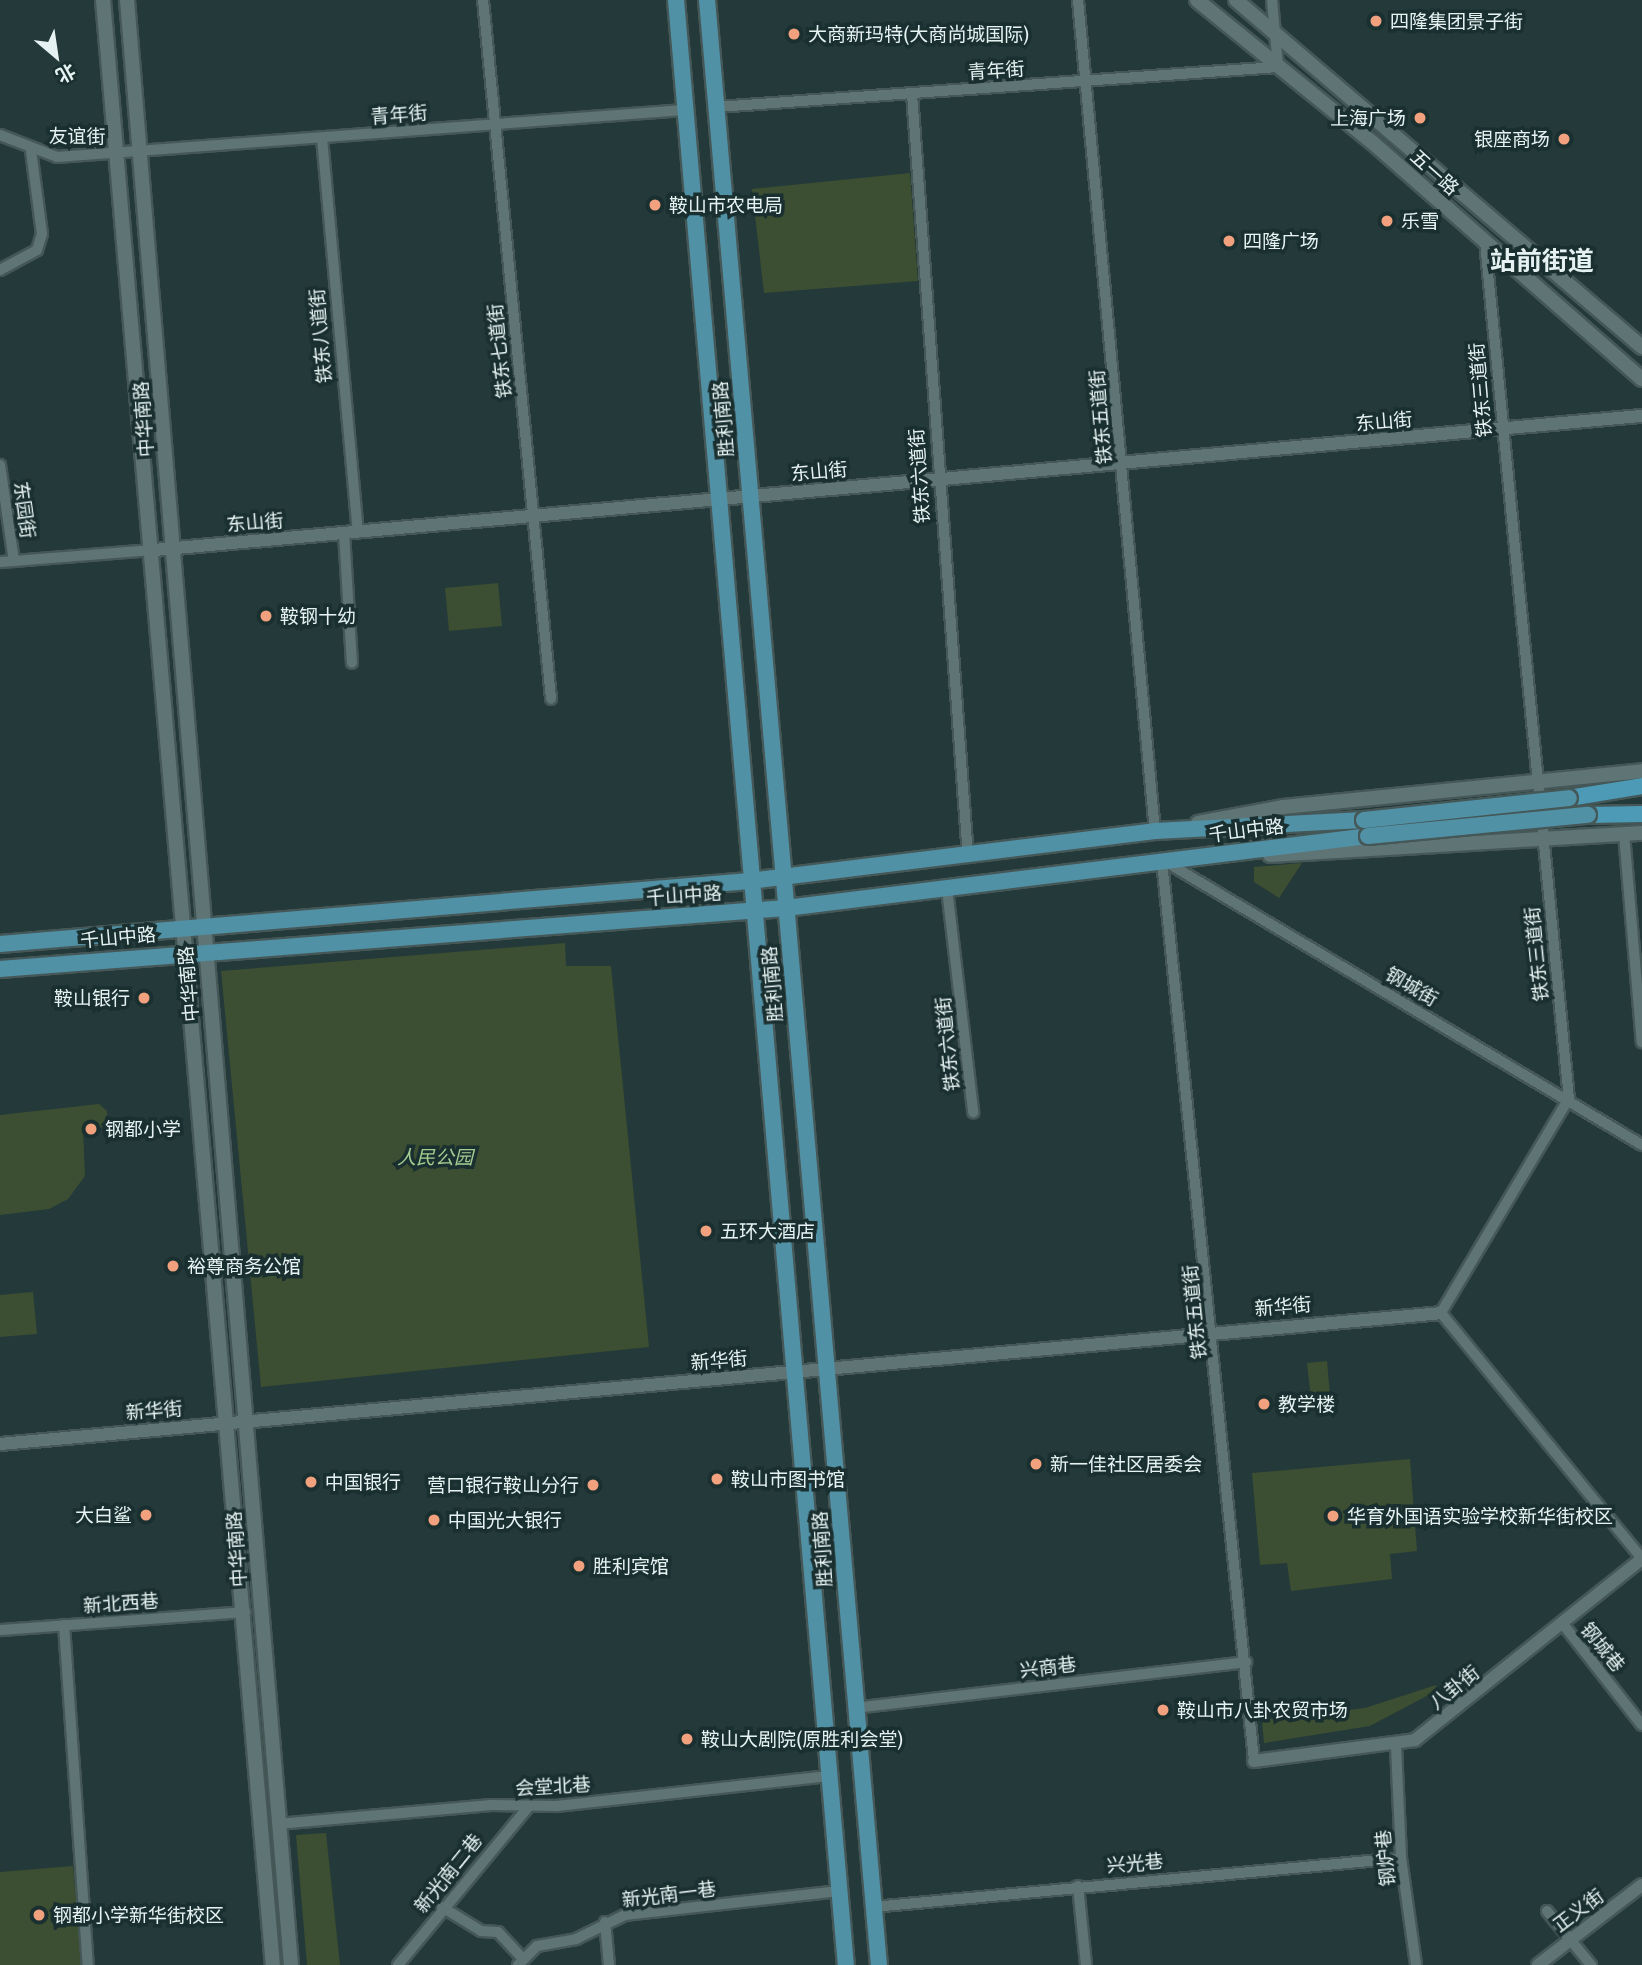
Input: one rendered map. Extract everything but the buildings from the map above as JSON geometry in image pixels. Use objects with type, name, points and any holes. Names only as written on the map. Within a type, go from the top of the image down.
[{"type":"highway","points":[[1569,798],[1642,788]]},
{"type":"highway","points":[[1588,815],[1642,812]]},
{"type":"main road","points":[[103,0],[154,550],[181,928],[230,1422],[273,1965]]},
{"type":"main road","name":"中华南路","points":[[127,0],[202,927],[291,1965]]},
{"type":"main road","name":"胜利南路","points":[[676,0],[716,500],[846,1965]]},
{"type":"main road","name":"胜利南路","points":[[707,0],[879,1965]]},
{"type":"main road","name":"五一路","points":[[1198,0],[1485,242],[1642,379]]},
{"type":"main road","name":"五一路","points":[[1236,0],[1642,347]]},
{"type":"main road","points":[[1155,831],[1283,807],[1537,786],[1642,771]]},
{"type":"main road","name":"千山中路","points":[[0,944],[749,881],[1155,831],[1364,820],[1569,798]]},
{"type":"main road","name":"千山中路","points":[[0,969],[204,950],[786,908],[1368,836],[1588,815]]},
{"type":"main road","points":[[1162,861],[1642,833]]},
{"type":"street","name":"铁东七道街","points":[[483,0],[551,699]]},
{"type":"street","name":"铁东五道街","points":[[1078,0],[1155,831]]},
{"type":"street","points":[[1272,0],[1278,67]]},
{"type":"street","name":"青年街","points":[[717,107],[1278,67]]},
{"type":"street","name":"铁东六道街","points":[[912,94],[937,480],[968,856]]},
{"type":"street","name":"青年街","points":[[116,153],[684,110]]},
{"type":"street","name":"友谊街","points":[[0,135],[31,151],[57,157],[116,153]]},
{"type":"street","name":"铁东八道街","points":[[322,138],[358,532]]},
{"type":"street","points":[[0,270],[37,250],[42,234],[31,151]]},
{"type":"street","name":"铁东三道街","points":[[1485,242],[1500,430],[1569,1098]]},
{"type":"street","name":"东山街","points":[[0,562],[172,549],[1642,416]]},
{"type":"street","name":"东园街","points":[[0,465],[14,561]]},
{"type":"street","points":[[344,533],[352,663]]},
{"type":"street","points":[[1624,834],[1642,1042]]},
{"type":"street","name":"铁东五道街","points":[[1162,861],[1214,1331],[1254,1761]]},
{"type":"street","name":"钢城街","points":[[1162,861],[1569,1098],[1642,1144]]},
{"type":"street","name":"铁东六道街","points":[[947,889],[972,1112]]},
{"type":"street","points":[[1569,1098],[1441,1313],[1642,1559]]},
{"type":"street","name":"新华街","points":[[0,1444],[829,1370],[1214,1331],[1441,1313]]},
{"type":"street","name":"八卦街","points":[[1254,1761],[1396,1747],[1433,1729],[1642,1559]]},
{"type":"street","name":"新北西巷","points":[[0,1630],[245,1612]]},
{"type":"street","name":"钢城巷","points":[[1563,1624],[1642,1725]]},
{"type":"street","points":[[64,1625],[88,1965]]},
{"type":"street","name":"兴商巷","points":[[855,1708],[1246,1662]]},
{"type":"street","name":"钢炉巷","points":[[1396,1747],[1401,1858],[1416,1965]]},
{"type":"street","name":"会堂北巷","points":[[278,1824],[529,1807],[828,1776]]},
{"type":"street","name":"新光南二巷","points":[[398,1965],[442,1908],[529,1807]]},
{"type":"street","name":"兴光巷","points":[[873,1907],[1401,1858]]},
{"type":"street","name":"正义街","points":[[1538,1965],[1642,1885]]},
{"type":"street","points":[[1078,1886],[1086,1965]]},
{"type":"street","name":"新光南一巷","points":[[520,1962],[537,1946],[576,1939],[605,1922],[839,1891]]},
{"type":"street","points":[[442,1908],[481,1931],[498,1932],[520,1962]]},
{"type":"street","points":[[1547,1911],[1591,1965]]},
{"type":"street","points":[[605,1922],[609,1965]]},
{"type":"green space","points":[[910,173],[918,281],[764,293],[752,189]]},
{"type":"green space","points":[[498,583],[502,626],[449,631],[445,588]]},
{"type":"green space","points":[[1302,863],[1279,898],[1254,882],[1254,867]]},
{"type":"green space","name":"人民公园","points":[[565,943],[566,966],[611,966],[649,1347],[261,1387],[221,971]]},
{"type":"green space","points":[[99,1104],[107,1111],[108,1127],[83,1128],[85,1176],[68,1199],[49,1209],[0,1215],[0,1115]]},
{"type":"green space","points":[[33,1292],[37,1334],[0,1337],[0,1295]]},
{"type":"green space","points":[[1327,1361],[1331,1406],[1312,1408],[1307,1363]]},
{"type":"green space","points":[[1410,1459],[1417,1551],[1390,1554],[1392,1579],[1291,1591],[1287,1563],[1260,1565],[1252,1473]]},
{"type":"green space","points":[[1436,1685],[1438,1690],[1370,1726],[1264,1743],[1262,1720],[1365,1708]]},
{"type":"green space","points":[[326,1833],[340,1965],[307,1965],[296,1835]]},
{"type":"green space","name":"钢都小学新华街校区","points":[[73,1866],[82,1965],[0,1965],[0,1872]]},
{"type":"place","name":"四隆集团景子街","points":[[1376,21]]},
{"type":"place","name":"大商新玛特(大商尚城国际)","points":[[794,34]]},
{"type":"place","name":"上海广场","points":[[1420,118]]},
{"type":"place","name":"银座商场","points":[[1564,139]]},
{"type":"place","name":"鞍山市农电局","points":[[655,205]]},
{"type":"place","name":"乐雪","points":[[1387,221]]},
{"type":"place","name":"四隆广场","points":[[1229,241]]},
{"type":"place","name":"鞍钢十幼","points":[[266,616]]},
{"type":"place","name":"鞍山银行","points":[[144,998]]},
{"type":"place","name":"钢都小学","points":[[91,1129]]},
{"type":"place","name":"五环大酒店","points":[[706,1231]]},
{"type":"place","name":"裕尊商务公馆","points":[[173,1266]]},
{"type":"place","name":"教学楼","points":[[1264,1404]]},
{"type":"place","name":"新一佳社区居委会","points":[[1036,1464]]},
{"type":"place","name":"鞍山市图书馆","points":[[717,1479]]},
{"type":"place","name":"中国银行","points":[[311,1482]]},
{"type":"place","name":"营口银行鞍山分行","points":[[593,1485]]},
{"type":"place","name":"大白鲨","points":[[146,1515]]},
{"type":"place","name":"华育外国语实验学校新华街校区","points":[[1333,1516]]},
{"type":"place","name":"中国光大银行","points":[[434,1520]]},
{"type":"place","name":"胜利宾馆","points":[[579,1566]]},
{"type":"place","name":"鞍山市八卦农贸市场","points":[[1163,1710]]},
{"type":"place","name":"鞍山大剧院(原胜利会堂)","points":[[687,1739]]},
{"type":"place","name":"钢都小学新华街校区","points":[[39,1915]]},
{"type":"district","name":"站前街道","points":[[1542,259]]}]
